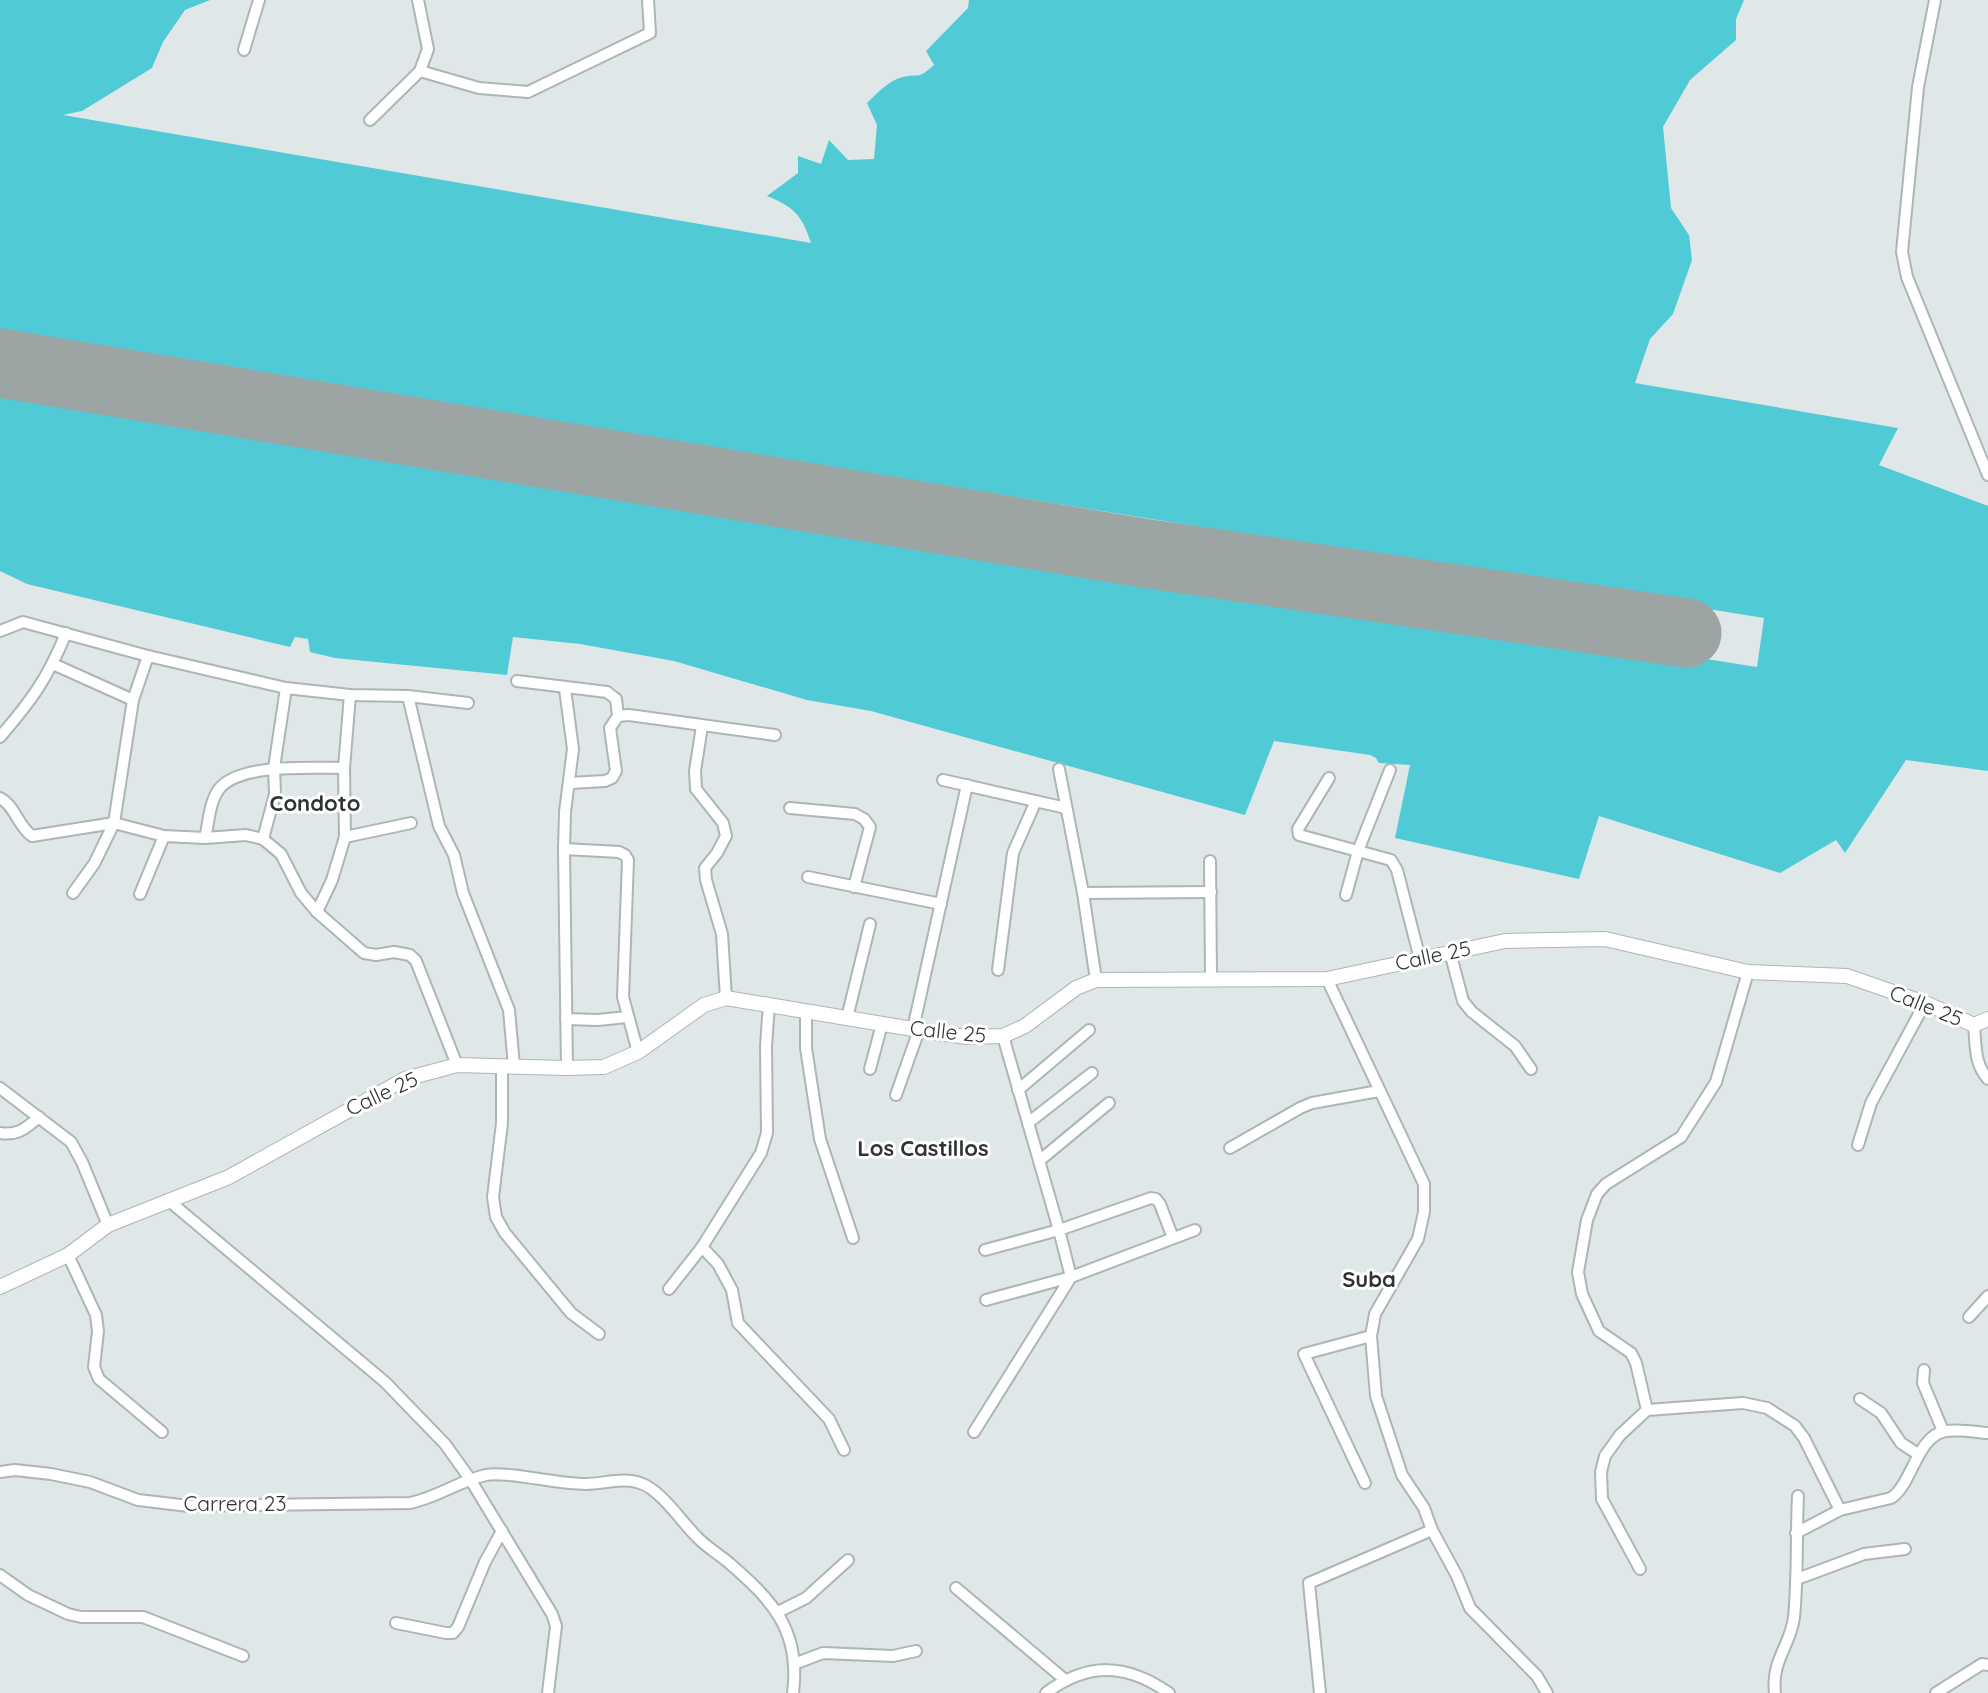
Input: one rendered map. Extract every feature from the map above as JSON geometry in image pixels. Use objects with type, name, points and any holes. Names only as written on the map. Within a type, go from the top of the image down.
[{"type":"street","points":[[244,50],[259,0]]},
{"type":"street","points":[[370,120],[420,71],[428,49],[418,0]]},
{"type":"street","points":[[420,71],[479,88],[528,92],[650,33],[648,0]]},
{"type":"street","points":[[1935,0],[1918,87],[1902,252],[1906,277],[1988,474]]},
{"type":"street","points":[[0,631],[17,622],[23,622],[147,656],[286,688],[350,695],[408,696],[468,703]]},
{"type":"street","points":[[0,736],[32,699],[53,664],[66,633]]},
{"type":"street","points":[[73,893],[94,864],[114,823],[133,700],[147,656]]},
{"type":"street","points":[[53,664],[133,700]]},
{"type":"street","points":[[517,681],[566,689],[607,692],[616,699],[618,716],[610,728],[616,771],[612,778],[605,781],[570,783]]},
{"type":"street","points":[[263,839],[275,794],[274,768],[286,688]]},
{"type":"street","points":[[566,689],[573,749],[565,812],[564,849],[567,1068]]},
{"type":"street","points":[[317,912],[332,880],[345,837],[344,768],[350,695]]},
{"type":"street","points":[[408,696],[439,826],[454,855],[463,893],[509,1010],[508,1066],[493,1197],[496,1217],[505,1233],[571,1313],[599,1334]]},
{"type":"street","points":[[618,716],[775,735]]},
{"type":"street","points":[[702,726],[695,771],[696,789],[723,823],[726,836],[717,853],[705,868],[706,880],[722,934],[726,998]]},
{"type":"street","points":[[205,838],[213,799],[221,787],[231,779],[274,768],[344,768]]},
{"type":"street","points":[[1059,769],[1083,893],[1096,980]]},
{"type":"street","points":[[1346,895],[1358,851],[1390,770]]},
{"type":"street","points":[[1329,778],[1298,829],[1299,835],[1391,860],[1395,865],[1420,958]]},
{"type":"street","points":[[943,780],[1066,807]]},
{"type":"street","points":[[896,1095],[916,1030],[967,785]]},
{"type":"street","points":[[0,798],[13,811],[23,829],[32,836],[114,823],[164,836],[205,838],[246,835],[263,839],[281,854],[301,893],[317,912],[364,953],[376,955],[402,953],[410,955],[416,961],[457,1065]]},
{"type":"street","points":[[998,970],[1013,853],[1036,801]]},
{"type":"street","points":[[790,808],[855,814],[864,819],[870,827],[854,887]]},
{"type":"street","points":[[345,837],[411,823]]},
{"type":"street","points":[[140,894],[164,836]]},
{"type":"street","points":[[564,849],[619,852],[626,855],[628,860],[623,997],[638,1052]]},
{"type":"street","points":[[1210,861],[1211,979]]},
{"type":"street","points":[[808,877],[941,904]]},
{"type":"street","points":[[1083,893],[1211,892]]},
{"type":"street","points":[[847,1017],[870,924]]},
{"type":"street","name":"Calle 25","points":[[0,1287],[68,1255],[108,1225],[229,1177],[405,1079],[457,1065],[603,1067],[638,1052],[704,1005],[726,998],[916,1030],[967,1036],[1003,1036],[1025,1026],[1076,988],[1096,980],[1327,979],[1505,941],[1605,939],[1748,972],[1847,976],[1925,1004],[1974,1025]]},
{"type":"street","points":[[1450,952],[1463,1001],[1472,1012],[1515,1046],[1531,1069]]},
{"type":"street","points":[[1647,1410],[1636,1363],[1631,1353],[1599,1331],[1582,1294],[1578,1272],[1587,1220],[1597,1194],[1606,1184],[1682,1137],[1716,1082],[1748,972]]},
{"type":"street","points":[[1327,979],[1424,1184],[1424,1212],[1418,1239],[1375,1314],[1371,1336],[1376,1396],[1402,1475],[1424,1508],[1432,1530],[1457,1576],[1470,1608],[1537,1676],[1547,1693]]},
{"type":"street","points":[[669,1289],[702,1247],[761,1153],[768,1133],[766,1046],[769,1004]]},
{"type":"street","points":[[1858,1145],[1871,1103],[1925,1004]]},
{"type":"street","points":[[806,1011],[806,1048],[820,1139],[854,1238]]},
{"type":"street","points":[[566,1019],[598,1020],[627,1017]]},
{"type":"street","points":[[1988,1019],[1974,1025],[1978,1064],[1980,1071],[1988,1079]]},
{"type":"street","points":[[870,1069],[882,1024]]},
{"type":"street","points":[[1018,1090],[1089,1030]]},
{"type":"street","points":[[974,1432],[1071,1277],[1003,1036]]},
{"type":"street","points":[[1028,1123],[1092,1073]]},
{"type":"street","points":[[0,1088],[71,1142],[82,1162],[108,1225]]},
{"type":"street","points":[[1230,1148],[1312,1103],[1379,1091]]},
{"type":"street","points":[[1039,1161],[1109,1102]]},
{"type":"street","points":[[0,1133],[11,1135],[22,1132],[39,1117]]},
{"type":"street","points":[[985,1250],[1059,1230],[1151,1198],[1156,1198],[1160,1203],[1173,1238]]},
{"type":"street","points":[[168,1200],[385,1382],[445,1444],[470,1479],[552,1614],[556,1626],[548,1693]]},
{"type":"street","points":[[987,1300],[1071,1277],[1195,1230]]},
{"type":"street","points":[[702,1247],[718,1264],[732,1290],[738,1323],[829,1419],[844,1450]]},
{"type":"street","points":[[68,1255],[96,1315],[98,1331],[94,1367],[99,1379],[162,1432]]},
{"type":"street","points":[[1969,1317],[1988,1296]]},
{"type":"street","points":[[1365,1483],[1304,1354],[1371,1336]]},
{"type":"street","points":[[1924,1370],[1923,1383],[1943,1431]]},
{"type":"street","points":[[1860,1399],[1881,1413],[1901,1443],[1918,1454]]},
{"type":"street","points":[[1640,1569],[1602,1499],[1601,1472],[1605,1456],[1620,1436],[1647,1410],[1743,1403],[1767,1408],[1795,1426],[1804,1438],[1840,1510]]},
{"type":"street","points":[[1796,1533],[1840,1510],[1891,1498],[1898,1494],[1918,1454],[1932,1438],[1943,1431],[1988,1433]]},
{"type":"street","name":"Carrera 23","points":[[0,1472],[15,1470],[51,1474],[90,1482],[138,1500],[189,1506],[410,1503],[430,1499],[470,1479],[490,1474],[584,1484],[639,1482],[652,1489],[697,1537],[728,1562],[778,1612]]},
{"type":"street","points":[[1775,1693],[1773,1679],[1794,1620],[1798,1496]]},
{"type":"street","points":[[1320,1693],[1309,1583],[1432,1530]]},
{"type":"street","points":[[396,1623],[446,1633],[453,1632],[458,1627],[485,1562],[502,1531]]},
{"type":"street","points":[[1797,1579],[1864,1554],[1905,1549]]},
{"type":"street","points":[[793,1693],[794,1664],[787,1632],[778,1612],[806,1598],[848,1560]]},
{"type":"street","points":[[0,1575],[28,1595],[68,1614],[81,1617],[142,1617],[243,1656]]},
{"type":"street","points":[[956,1588],[1064,1679]]},
{"type":"street","points":[[794,1664],[823,1653],[893,1656],[916,1651]]},
{"type":"street","points":[[1936,1693],[1982,1664],[1988,1665]]},
{"type":"street","points":[[1046,1693],[1064,1679],[1098,1670],[1121,1670],[1150,1680],[1169,1693]]},
{"type":"shaded area","points":[[0,0],[210,0],[185,10],[163,42],[152,68],[82,111],[63,115],[811,243],[796,213],[767,196],[798,173],[798,156],[821,164],[829,140],[848,160],[874,159],[877,125],[867,103],[893,81],[922,74],[934,65],[926,51],[968,8],[969,0],[1744,0],[1736,19],[1736,40],[1690,80],[1663,127],[1671,208],[1689,235],[1692,260],[1673,314],[1650,339],[1635,383],[1898,428],[1879,465],[1988,506],[1988,771],[1906,760],[1845,853],[1836,840],[1780,873],[1599,816],[1579,879],[1395,838],[1410,765],[1379,763],[1370,755],[1274,741],[1245,815],[871,711],[807,700],[674,661],[580,644],[513,637],[507,675],[335,658],[310,652],[308,639],[295,637],[290,647],[27,584],[0,571],[0,389],[1757,667],[1764,618],[0,333]]},
{"type":"runway","points":[[0,363],[1143,553],[1687,633]]},
{"type":"district","name":"Condoto","points":[[315,803]]},
{"type":"district","name":"Los Castillos","points":[[923,1148]]},
{"type":"district","name":"Suba","points":[[1369,1279]]}]
